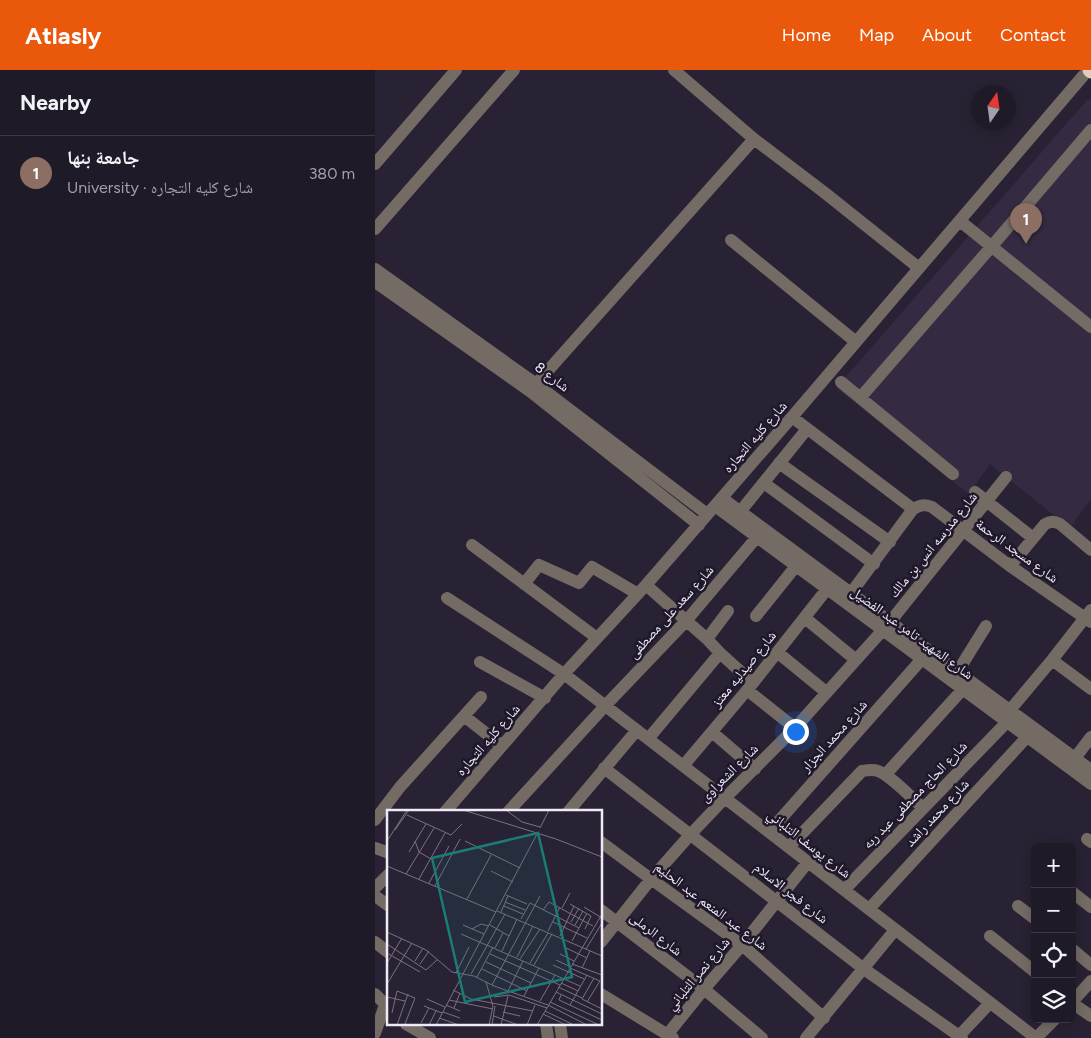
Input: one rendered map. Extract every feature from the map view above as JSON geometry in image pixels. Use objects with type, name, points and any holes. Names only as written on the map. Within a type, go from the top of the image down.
[{"type":"street","points":[[375,164],[456,70]]},
{"type":"street","points":[[375,229],[514,70]]},
{"type":"street","points":[[674,70],[754,139],[919,268]]},
{"type":"street","name":"شارع كليه التجاره","points":[[447,810],[564,674],[699,525],[1088,72]]},
{"type":"street","points":[[860,398],[1091,130]]},
{"type":"street","points":[[536,384],[754,139]]},
{"type":"street","points":[[960,220],[1091,327]]},
{"type":"street","points":[[731,240],[856,342]]},
{"type":"street","name":"شارع 8","points":[[375,269],[493,359],[531,392],[699,525]]},
{"type":"street","name":"شارع 8","points":[[375,282],[493,359],[536,384],[715,506]]},
{"type":"street","points":[[841,382],[953,474]]},
{"type":"street","points":[[792,417],[913,509],[851,593]]},
{"type":"street","points":[[737,516],[807,429]]},
{"type":"street","points":[[779,463],[889,542]]},
{"type":"street","name":"شارع مدرسه انس بن مالك","points":[[887,626],[1006,477]]},
{"type":"street","points":[[764,483],[874,564]]},
{"type":"street","points":[[975,492],[1033,538]]},
{"type":"street","name":"شارع مسجد الرحمة","points":[[913,509],[919,505],[926,504],[932,507],[1010,566],[1089,617]]},
{"type":"street","name":"شارع الشهيد تامر عبد الفضيل","points":[[715,506],[737,516],[851,593],[922,659],[963,689],[1075,758],[1091,770]]},
{"type":"street","name":"شارع الشهيد تامر عبد الفضيل","points":[[737,516],[757,537],[827,589],[958,672],[1008,716],[1027,737],[1091,784]]},
{"type":"street","points":[[1010,566],[1045,524],[1050,522],[1060,524],[1091,550]]},
{"type":"street","name":"شارع سعد على مصطفى","points":[[510,810],[686,620],[757,537]]},
{"type":"street","points":[[472,545],[597,638]]},
{"type":"street","points":[[524,584],[539,565],[579,583],[592,567],[642,590],[686,620],[707,639],[750,686],[795,728]]},
{"type":"street","points":[[756,616],[796,566]]},
{"type":"street","name":"شارع صيدليه معتز","points":[[683,766],[827,589]]},
{"type":"street","name":"شارع يوسف التلباني","points":[[447,598],[564,674],[1036,1038]]},
{"type":"street","points":[[707,639],[728,612]]},
{"type":"street","name":"شارع الحاج مصطفى عبد ربه","points":[[843,890],[923,808],[1008,716],[1089,617]]},
{"type":"street","points":[[805,618],[856,660]]},
{"type":"street","name":"شارع الشعراوى","points":[[603,940],[651,880],[691,835],[795,728],[887,626]]},
{"type":"street","points":[[958,672],[986,626]]},
{"type":"street","points":[[777,652],[826,692]]},
{"type":"street","points":[[648,738],[720,653]]},
{"type":"street","name":"شارع محمد الجزار","points":[[769,832],[922,659]]},
{"type":"street","points":[[1052,660],[1091,689]]},
{"type":"street","points":[[481,662],[545,698]]},
{"type":"street","points":[[886,774],[963,689]]},
{"type":"street","points":[[375,820],[400,787],[481,697]]},
{"type":"street","points":[[464,716],[502,746]]},
{"type":"street","points":[[570,810],[637,730]]},
{"type":"street","points":[[711,732],[755,769]]},
{"type":"street","name":"شارع محمد راشد","points":[[869,909],[1027,737]]},
{"type":"street","points":[[1075,758],[1091,737]]},
{"type":"street","name":"شارع فجر الاسلام","points":[[604,768],[864,969],[960,1037]]},
{"type":"street","points":[[789,848],[862,771],[875,770],[886,774],[923,808]]},
{"type":"street","name":"شارع عبد المنعم عبد الحليم","points":[[603,844],[742,945],[823,1018]]},
{"type":"street","points":[[375,848],[387,852]]},
{"type":"street","name":"شارع نصر التلباني","points":[[670,1036],[703,990],[742,945],[808,862]]},
{"type":"street","points":[[375,888],[387,876]]},
{"type":"street","points":[[1076,895],[1091,908]]},
{"type":"street","points":[[375,896],[387,905]]},
{"type":"street","points":[[1018,906],[1031,916]]},
{"type":"street","name":"شارع الرملى","points":[[603,912],[762,1038]]},
{"type":"street","points":[[806,1038],[895,930]]},
{"type":"street","points":[[990,936],[1031,969]]},
{"type":"street","points":[[375,942],[387,951]]},
{"type":"street","points":[[1076,953],[1091,964]]},
{"type":"street","points":[[1076,998],[1091,982]]},
{"type":"street","points":[[375,994],[387,1007],[375,1033]]},
{"type":"street","points":[[603,995],[670,1036]]},
{"type":"street","points":[[960,1037],[990,1002]]},
{"type":"street","points":[[1076,1005],[1091,1016]]},
{"type":"street","points":[[1036,1038],[1051,1023]]},
{"type":"street","points":[[410,1026],[431,1038]]},
{"type":"shaded area","points":[[1088,99],[1091,100],[1091,499],[1070,528],[990,464],[969,494],[836,388]]},
{"type":"place","name":"جامعة بنها","points":[[1026,244]]}]
